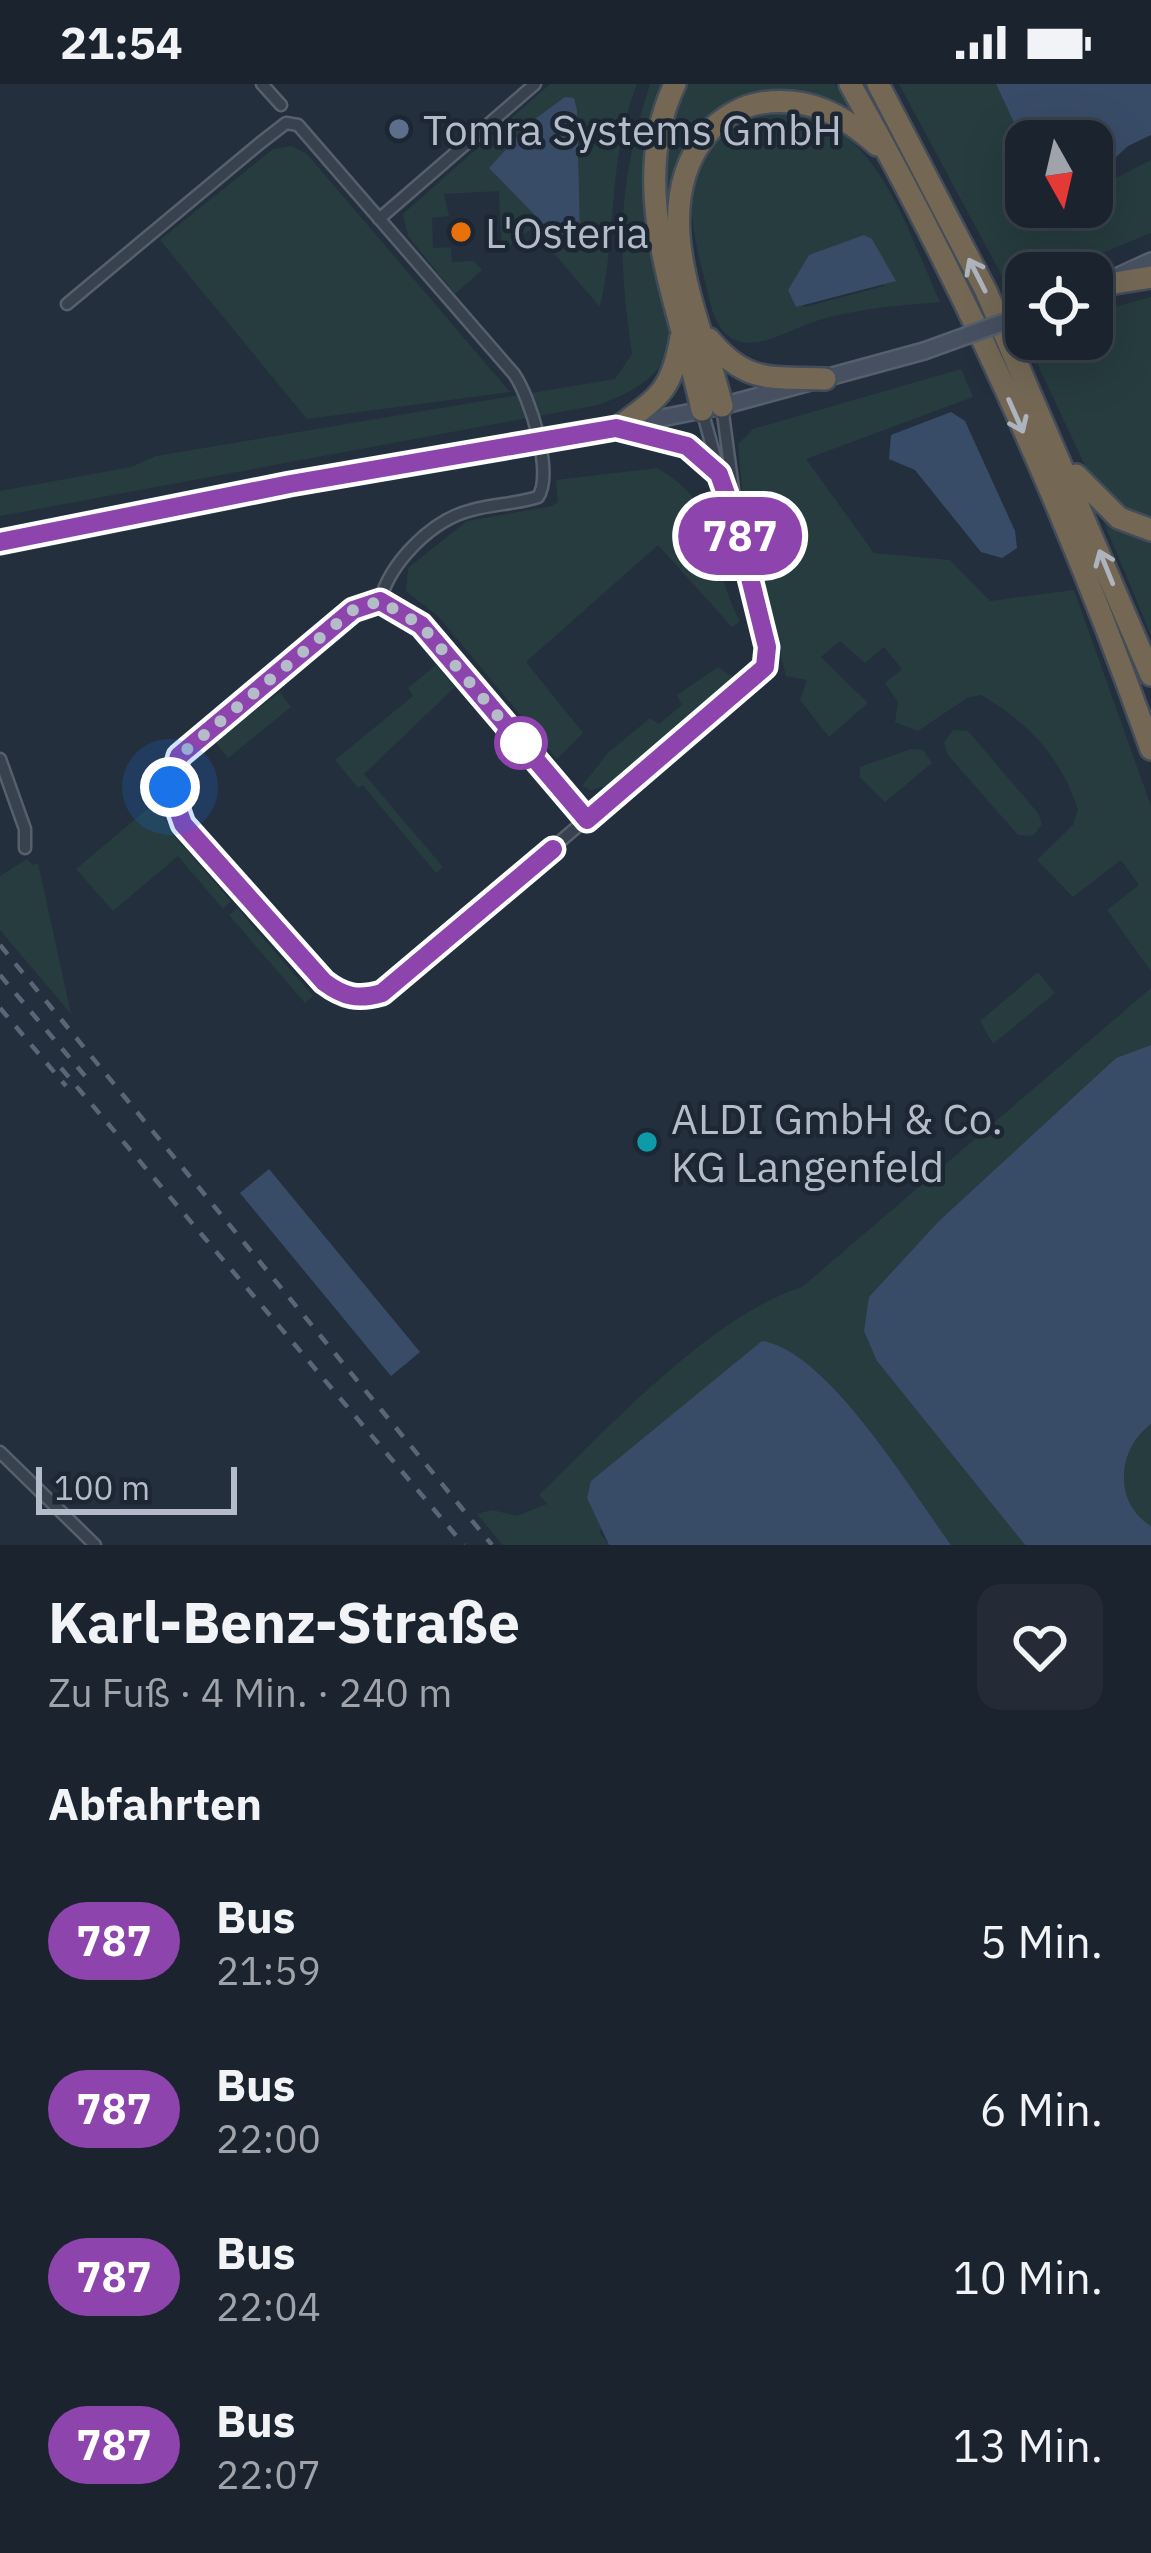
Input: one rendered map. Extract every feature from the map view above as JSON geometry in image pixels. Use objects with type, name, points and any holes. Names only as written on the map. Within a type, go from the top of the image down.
[{"type":"highway","points":[[675,84],[659,122],[652,182],[712,408]]},
{"type":"highway","points":[[850,84],[892,159],[1024,434],[1151,749]]},
{"type":"highway","points":[[878,84],[986,291],[1151,675]]},
{"type":"highway","points":[[616,428],[662,395],[693,328],[676,197],[687,158],[714,125],[747,105],[784,100],[814,105],[851,122],[892,159]]},
{"type":"highway","points":[[1113,284],[1151,277]]},
{"type":"highway","points":[[693,328],[737,369],[757,376],[825,379]]},
{"type":"highway","points":[[1061,458],[1103,506],[1151,530]]},
{"type":"main road","points":[[1113,278],[1151,261]]},
{"type":"main road","points":[[0,542],[712,408],[923,351],[1005,322]]},
{"type":"street","points":[[262,84],[281,105]]},
{"type":"street","points":[[380,219],[536,84]]},
{"type":"street","points":[[67,304],[286,123],[298,125],[523,387],[530,404],[543,490],[534,499],[468,510],[446,521],[387,575],[380,601]]},
{"type":"street","points":[[587,820],[421,625],[380,601],[353,610],[179,756],[170,787],[183,824],[324,982],[340,994],[363,998],[382,993],[587,820],[765,667],[767,647],[712,408]]},
{"type":"street","points":[[712,408],[719,474],[737,525]]},
{"type":"street","points":[[616,428],[687,446],[719,474]]},
{"type":"street","points":[[0,759],[26,829],[25,848]]},
{"type":"street","points":[[0,1452],[94,1545]]},
{"type":"green space","points":[[550,84],[637,84],[621,139],[600,307],[532,228],[502,252],[499,191],[444,194],[449,216],[432,218],[433,248],[451,247],[452,262],[474,261],[482,270],[455,294],[408,236],[403,214]]},
{"type":"green space","points":[[650,84],[668,84],[648,139],[643,173],[647,210],[672,309],[672,337],[663,363],[639,386],[598,405],[0,516],[0,491],[131,467],[156,456],[615,379],[632,354],[623,218],[631,155]]},
{"type":"green space","points":[[681,84],[835,84],[854,117],[764,96],[675,176],[702,372],[659,178]]},
{"type":"green space","points":[[899,84],[996,84],[1012,120],[1005,120],[1005,228],[1113,228],[1113,179],[1151,160],[1151,233],[1105,252],[1005,252],[1005,282]]},
{"type":"green space","points":[[790,108],[821,119],[846,136],[886,184],[940,302],[837,315],[761,341],[743,342],[728,336],[717,321],[696,245],[692,188],[697,165],[709,145],[754,116]],"holes":[[[872,239],[880,254],[884,286],[805,307],[788,290],[809,255]]]},
{"type":"green space","points":[[292,146],[307,154],[510,392],[307,419],[160,240],[273,149]]},
{"type":"green space","points":[[1151,297],[1151,521],[1112,503],[1090,476],[1035,360],[1113,360],[1113,307]]},
{"type":"green space","points":[[961,369],[973,397],[806,459],[874,553],[950,560],[990,601],[1074,590],[1151,806],[1151,971],[1107,910],[1139,885],[1121,860],[1073,897],[1037,860],[1073,825],[1078,810],[1052,757],[1014,717],[981,695],[967,698],[918,731],[895,722],[898,702],[885,683],[902,669],[884,647],[865,663],[840,641],[821,657],[868,703],[829,737],[800,700],[807,680],[786,676],[744,509],[738,444],[753,429]]},
{"type":"green space","points":[[657,468],[680,484],[706,519],[740,621],[732,627],[658,545],[526,662],[583,733],[557,759],[438,616],[406,591],[408,568],[467,521],[552,506],[558,502],[556,480]]},
{"type":"green space","points":[[1100,513],[1151,538],[1151,635]]},
{"type":"green space","points":[[436,665],[455,687],[364,774],[443,867],[436,873],[363,785],[358,788],[335,760],[413,696],[408,688]]},
{"type":"green space","points":[[718,667],[734,678],[610,785],[590,790],[582,786],[607,754],[650,718],[659,724],[682,705],[677,695]]},
{"type":"green space","points":[[280,692],[291,707],[228,758],[215,741]]},
{"type":"green space","points":[[953,730],[968,731],[1038,813],[1042,824],[1033,836],[1018,835],[947,754],[944,742]]},
{"type":"green space","points":[[911,749],[923,750],[932,763],[885,802],[860,777],[860,767]]},
{"type":"green space","points":[[152,805],[158,806],[174,836],[231,901],[223,909],[178,856],[113,911],[76,869]]},
{"type":"green space","points":[[27,859],[38,863],[71,1014],[0,930],[0,876]]},
{"type":"green space","points":[[237,908],[313,996],[305,1003],[229,915]]},
{"type":"green space","points":[[1038,972],[1055,993],[993,1044],[980,1021]]},
{"type":"green space","points":[[1151,988],[1151,1045],[1116,1058],[940,1220],[877,1361],[1025,1545],[951,1545],[837,1393],[599,1531],[609,1545],[503,1545],[477,1514],[492,1510],[517,1516],[547,1504],[539,1495],[663,1376],[733,1322],[802,1287]]},
{"type":"green space","points":[[1151,1424],[1151,1526],[1130,1504],[1124,1476],[1131,1447]]},
{"type":"water","points":[[996,84],[1151,84],[1151,135],[1113,160],[1113,120],[1013,120]]},
{"type":"water","points":[[565,97],[574,98],[577,110],[580,237],[573,246],[565,246],[489,168],[531,122]]},
{"type":"water","points":[[864,235],[872,239],[896,281],[796,307],[788,290],[809,255]]},
{"type":"water","points":[[951,412],[965,421],[1015,531],[1017,548],[1002,558],[981,552],[915,470],[889,459],[891,435]]},
{"type":"water","points":[[1151,1045],[1151,1424],[1131,1447],[1124,1476],[1130,1504],[1151,1526],[1151,1545],[1025,1545],[877,1361],[864,1331],[869,1297],[940,1220],[1116,1058]]},
{"type":"water","points":[[269,1169],[420,1352],[391,1376],[240,1193]]},
{"type":"water","points":[[762,1341],[787,1350],[840,1396],[951,1545],[609,1545],[587,1498],[591,1481]]},
{"type":"railway","points":[[0,945],[492,1545]]},
{"type":"railway","points":[[0,975],[85,1076]]},
{"type":"railway","points":[[0,1008],[66,1086]]},
{"type":"railway","points":[[61,1068],[464,1545]]},
{"type":"bus line","name":"787","points":[[0,542],[290,484],[616,428],[659,435],[687,446],[719,474],[737,525],[767,647],[765,667],[587,820],[421,625],[380,601],[353,610],[174,764],[170,787],[173,807],[183,824],[324,982],[340,994],[363,998],[382,993],[553,849]]},
{"type":"place","name":"Tomra Systems GmbH","points":[[399,129]]},
{"type":"place","name":"L'Osteria","points":[[461,232]]},
{"type":"place","name":"ALDI GmbH & Co. KG Langenfeld","points":[[647,1142]]},
{"type":"route","points":[[170,787],[179,756],[353,610],[380,601],[421,625],[521,743]]}]
